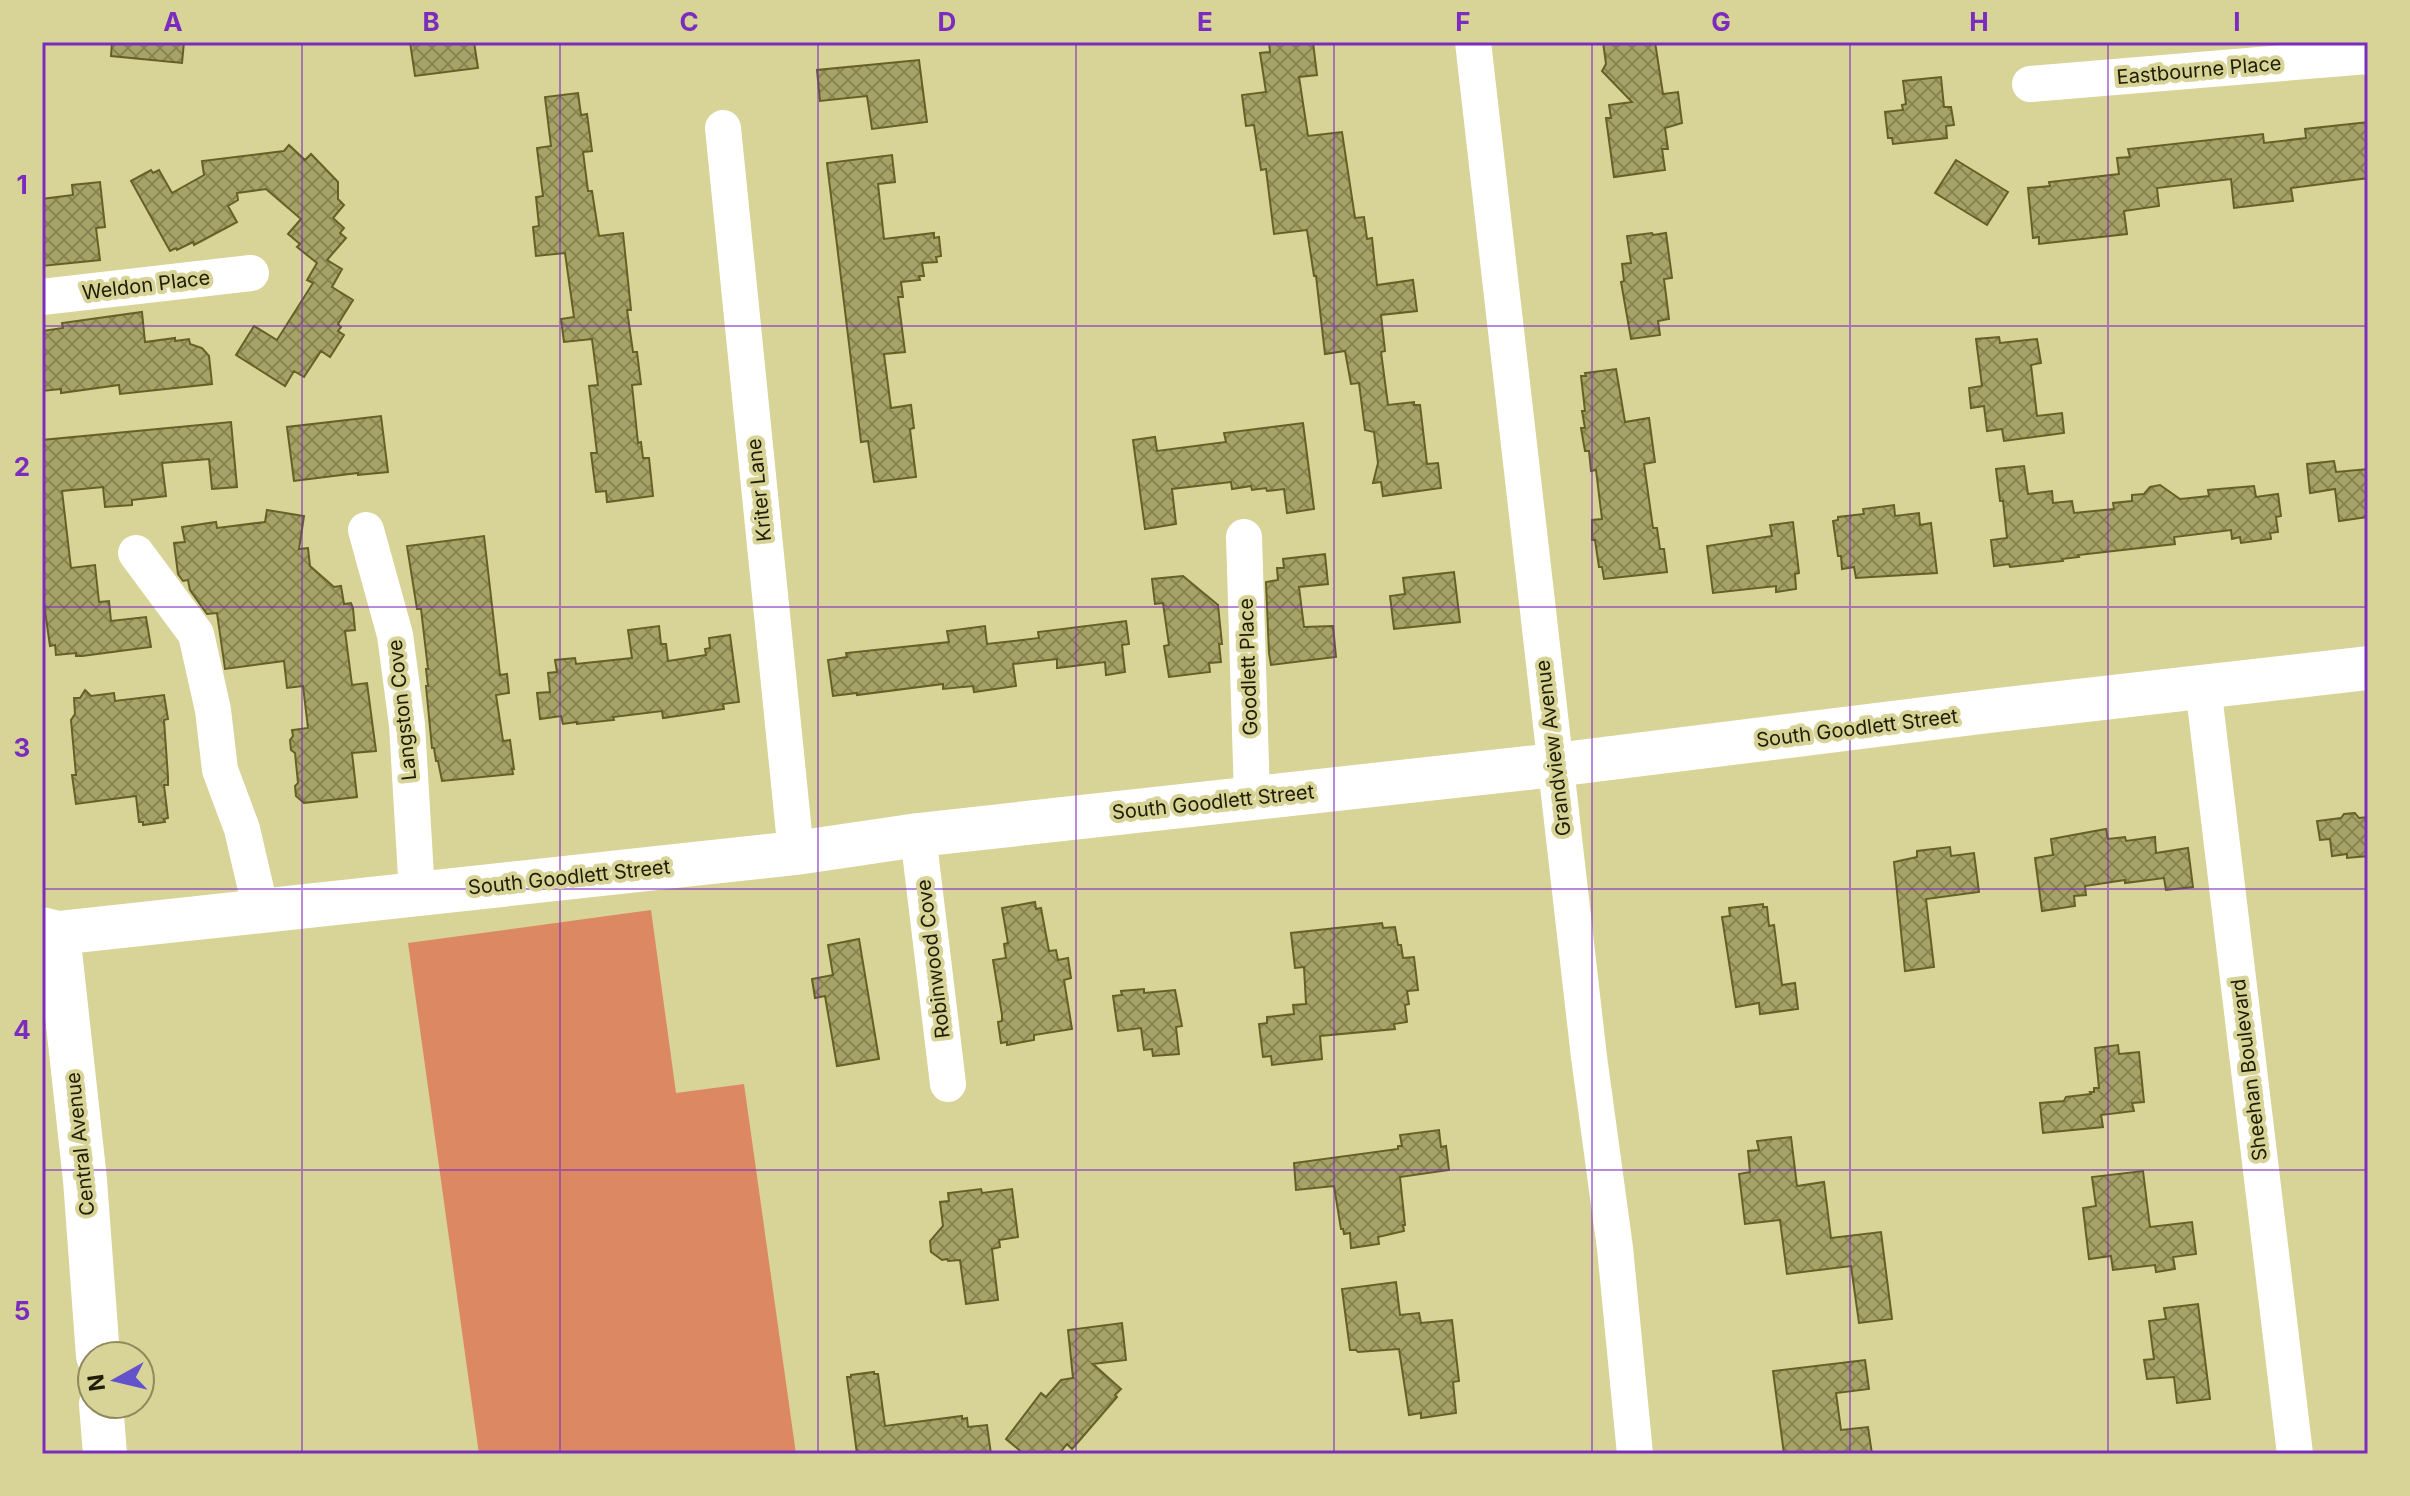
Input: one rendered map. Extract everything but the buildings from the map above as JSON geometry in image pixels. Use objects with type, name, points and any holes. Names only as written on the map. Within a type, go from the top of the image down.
[{"type":"main road","name":"South Goodlett Street","points":[[47,936],[796,853],[918,835],[1555,765],[2368,668]]},
{"type":"main road","name":"Central Avenue","points":[[47,936],[85,1180],[97,1340]]},
{"type":"main road","points":[[42,1070],[53,1088],[85,1180]]},
{"type":"main road","points":[[102,1420],[105,1454]]},
{"type":"street","name":"Grandview Avenue","points":[[1473,42],[1596,1115],[1615,1248],[1635,1454]]},
{"type":"street","name":"Eastbourne Place","points":[[2030,84],[2368,56]]},
{"type":"street","name":"Kriter Lane","points":[[723,128],[796,853]]},
{"type":"street","name":"Weldon Place","points":[[42,297],[251,273]]},
{"type":"street","name":"Langston Cove","points":[[366,530],[395,635],[407,725],[417,893]]},
{"type":"street","name":"Goodlett Place","points":[[1244,537],[1252,797]]},
{"type":"street","points":[[136,553],[196,634],[213,710],[220,770],[242,829],[261,911]]},
{"type":"street","name":"Sheehan Boulevard","points":[[2203,686],[2295,1454]]},
{"type":"street","name":"Robinwood Cove","points":[[918,835],[948,1084]]},
{"type":"shaded area","points":[[651,910],[676,1093],[744,1084],[796,1454],[479,1454],[408,943]]}]
